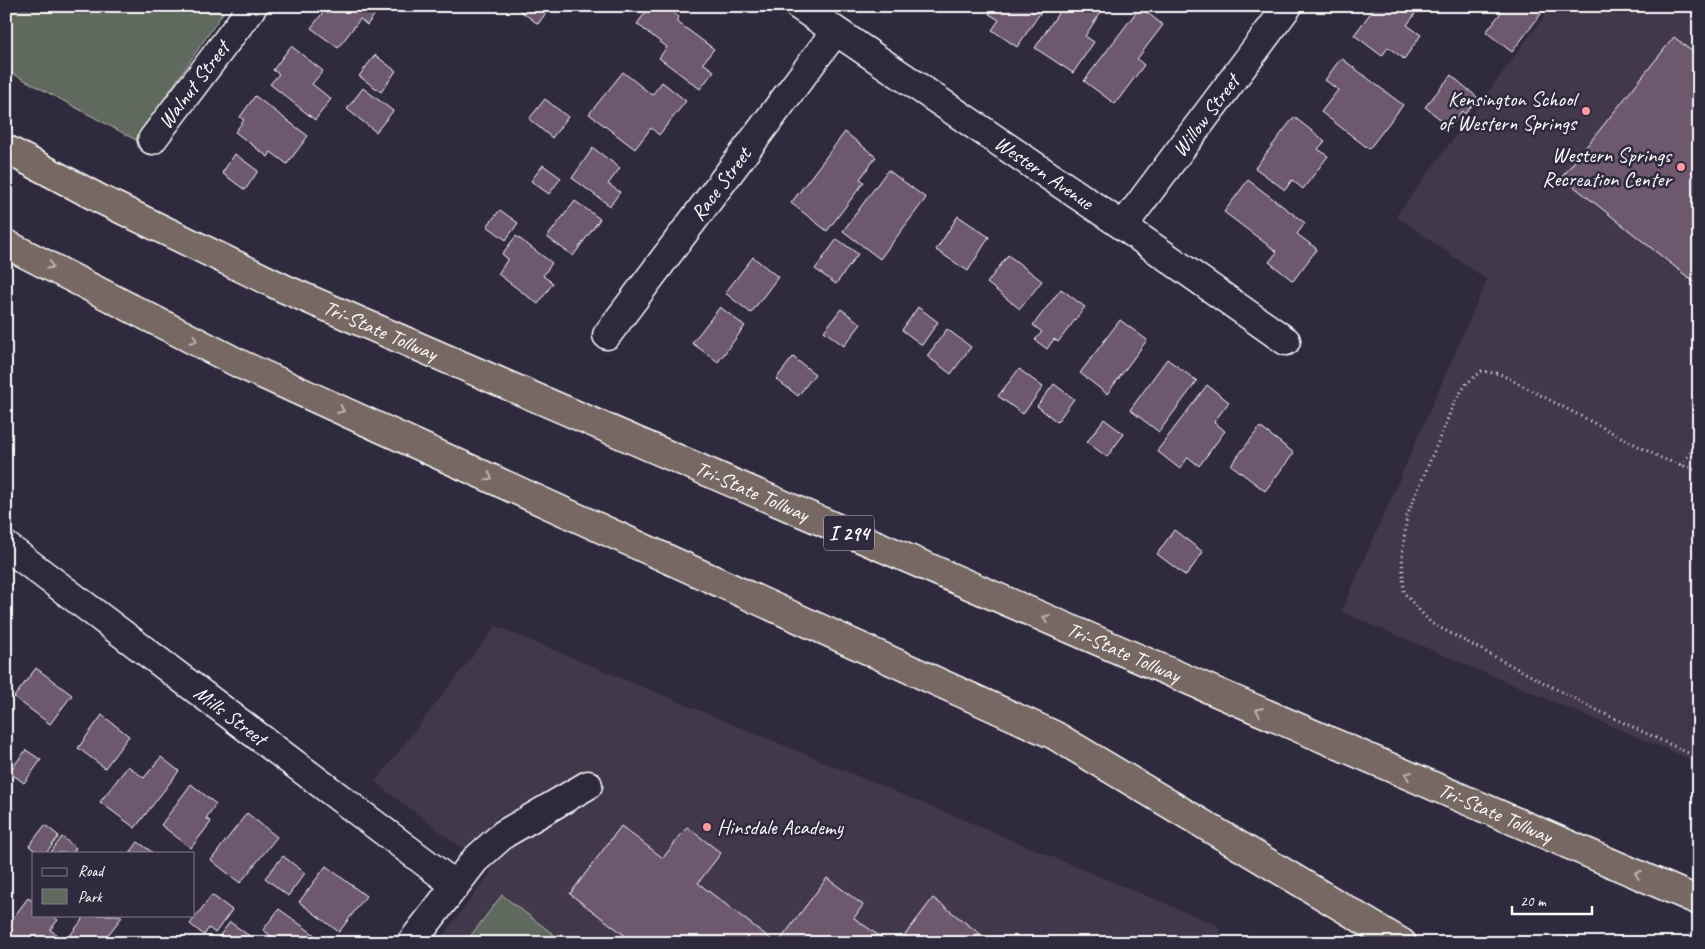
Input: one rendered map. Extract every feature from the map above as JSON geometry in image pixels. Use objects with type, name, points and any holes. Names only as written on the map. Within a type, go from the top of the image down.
[{"type":"highway","name":"Tri-State Tollway","points":[[6,149],[102,200],[286,289],[1699,901]]},
{"type":"highway","points":[[6,244],[242,364],[1054,735],[1402,943]]},
{"type":"street","name":"Walnut Street","points":[[152,140],[253,6]]},
{"type":"street","name":"Western Avenue","points":[[799,6],[1123,226],[1286,341]]},
{"type":"street","name":"Willow Street","points":[[1123,226],[1288,6]]},
{"type":"street","name":"Race Street","points":[[606,335],[835,32]]},
{"type":"street","name":"Mills Street","points":[[6,546],[456,885]]},
{"type":"street","points":[[411,943],[475,860],[504,834],[588,785]]},
{"type":"path","points":[[1699,472],[1663,459],[1500,374],[1482,371],[1468,383],[1455,400],[1406,516],[1402,557],[1404,594],[1431,623],[1590,707],[1699,758]]},
{"type":"path","points":[[1680,465],[1699,442]]},
{"type":"shaded area","points":[[1552,6],[1699,6],[1699,763],[1341,612],[1487,280],[1396,216]]},
{"type":"shaded area","name":"Hinsdale Academy","points":[[496,626],[1217,925],[1226,943],[437,943],[492,871],[375,782]]},
{"type":"green space","points":[[6,6],[212,6],[223,13],[136,140],[6,70]]},
{"type":"green space","points":[[502,895],[557,937],[553,943],[465,943]]},
{"type":"building","points":[[328,6],[381,6],[367,25],[360,19],[338,48],[311,28]]},
{"type":"building","points":[[514,6],[551,6],[538,24]]},
{"type":"building","points":[[650,6],[665,6],[679,17],[676,21],[714,49],[703,63],[714,71],[700,89],[659,58],[667,47],[637,24]]},
{"type":"building","points":[[994,6],[1045,6],[1017,47],[992,30],[999,20],[989,14]]},
{"type":"building","points":[[1063,6],[1105,6],[1085,36],[1094,42],[1073,73],[1035,48]]},
{"type":"building","points":[[1376,6],[1405,6],[1415,14],[1407,25],[1421,35],[1404,59],[1388,47],[1382,56],[1354,35]]},
{"type":"building","points":[[1506,6],[1532,6],[1541,14],[1512,52],[1486,32]]},
{"type":"building","points":[[1140,7],[1163,25],[1137,59],[1144,65],[1115,104],[1084,81]]},
{"type":"building","points":[[1674,37],[1699,57],[1699,286],[1562,177]]},
{"type":"building","points":[[291,46],[323,71],[312,84],[331,99],[315,120],[270,84],[279,74],[273,70]]},
{"type":"building","points":[[375,55],[396,71],[381,92],[359,76]]},
{"type":"building","points":[[1341,58],[1403,105],[1369,149],[1321,112],[1338,90],[1325,80]]},
{"type":"building","points":[[623,72],[652,95],[662,82],[686,101],[659,135],[651,128],[635,149],[589,114]]},
{"type":"building","points":[[1451,75],[1478,98],[1465,114],[1462,111],[1450,127],[1425,107]]},
{"type":"building","points":[[363,88],[393,111],[376,132],[347,109]]},
{"type":"building","points":[[255,96],[308,136],[287,164],[271,152],[268,157],[235,132],[244,120],[240,117]]},
{"type":"building","points":[[545,99],[568,117],[552,138],[529,119]]},
{"type":"building","points":[[1294,117],[1325,141],[1318,149],[1328,156],[1303,189],[1292,180],[1285,190],[1255,168]]},
{"type":"building","points":[[845,132],[876,157],[860,179],[864,182],[827,231],[791,203]]},
{"type":"building","points":[[593,148],[620,168],[608,184],[620,192],[610,206],[572,178]]},
{"type":"building","points":[[235,154],[258,171],[245,190],[222,173]]},
{"type":"building","points":[[543,165],[561,178],[549,194],[531,181]]},
{"type":"building","points":[[888,170],[926,198],[880,259],[843,231]]},
{"type":"building","points":[[1248,180],[1305,223],[1297,234],[1317,249],[1293,281],[1269,262],[1277,252],[1224,212]]},
{"type":"building","points":[[575,201],[600,219],[573,256],[547,237]]},
{"type":"building","points":[[500,210],[518,223],[506,240],[487,226]]},
{"type":"building","points":[[958,216],[989,237],[968,271],[936,250]]},
{"type":"building","points":[[516,236],[552,263],[543,276],[553,283],[538,304],[498,274],[508,259],[502,254]]},
{"type":"building","points":[[837,239],[858,254],[836,284],[815,269]]},
{"type":"building","points":[[1008,255],[1042,281],[1020,309],[987,283]]},
{"type":"building","points":[[753,257],[778,277],[751,313],[725,293]]},
{"type":"building","points":[[1061,289],[1085,307],[1058,342],[1054,339],[1047,349],[1035,340],[1042,332],[1033,325]]},
{"type":"building","points":[[720,307],[745,326],[718,362],[692,343]]},
{"type":"building","points":[[918,307],[938,322],[922,345],[902,330]]},
{"type":"building","points":[[841,309],[861,324],[844,346],[824,331]]},
{"type":"building","points":[[1120,320],[1147,340],[1107,394],[1080,373]]},
{"type":"building","points":[[947,329],[971,347],[951,374],[927,356]]},
{"type":"building","points":[[793,357],[815,374],[798,396],[776,379]]},
{"type":"building","points":[[1167,359],[1197,381],[1159,432],[1130,410]]},
{"type":"building","points":[[1019,369],[1043,387],[1023,414],[998,396]]},
{"type":"building","points":[[1054,384],[1074,399],[1057,422],[1037,406]]},
{"type":"building","points":[[1207,385],[1229,402],[1214,422],[1225,431],[1199,466],[1188,457],[1180,469],[1157,451]]},
{"type":"building","points":[[1104,419],[1124,434],[1107,457],[1087,442]]},
{"type":"building","points":[[1260,427],[1294,453],[1265,491],[1231,465]]},
{"type":"building","points":[[1174,530],[1203,552],[1186,576],[1157,554]]},
{"type":"building","points":[[36,668],[72,695],[50,724],[14,697]]},
{"type":"building","points":[[102,715],[129,736],[105,768],[78,748]]},
{"type":"building","points":[[26,750],[41,760],[24,783],[9,772]]},
{"type":"building","points":[[161,757],[179,771],[135,828],[100,802],[128,766],[144,778]]},
{"type":"building","points":[[191,784],[216,804],[206,818],[211,822],[191,848],[161,825]]},
{"type":"building","points":[[247,813],[277,837],[240,883],[211,860]]},
{"type":"building","points":[[45,825],[59,836],[47,852],[37,852],[29,846]]},
{"type":"building","points":[[621,826],[663,858],[687,827],[721,853],[698,883],[776,943],[635,943],[570,894]]},
{"type":"building","points":[[62,837],[76,848],[74,852],[51,852]]},
{"type":"building","points":[[138,842],[152,852],[131,852]]},
{"type":"building","points":[[283,856],[305,873],[288,896],[265,878]]},
{"type":"building","points":[[326,866],[366,896],[339,932],[299,902]]},
{"type":"building","points":[[827,878],[863,905],[854,918],[889,943],[778,943]]},
{"type":"building","points":[[212,895],[232,910],[215,933],[209,928],[204,935],[190,924]]},
{"type":"building","points":[[28,898],[32,901],[32,916],[53,916],[58,920],[50,930],[56,934],[50,943],[6,941],[6,927]]},
{"type":"building","points":[[933,898],[992,943],[899,943]]},
{"type":"building","points":[[279,909],[323,941],[321,943],[268,943],[273,937],[263,930]]},
{"type":"building","points":[[85,916],[122,917],[104,940],[108,943],[64,943]]},
{"type":"building","points":[[230,922],[251,937],[246,943],[214,943]]},
{"type":"place","name":"Kensington School of Western Springs","points":[[1586,111]]},
{"type":"place","name":"Western Springs Recreation Center","points":[[1681,167]]},
{"type":"place","name":"Hinsdale Academy","points":[[707,827]]}]
